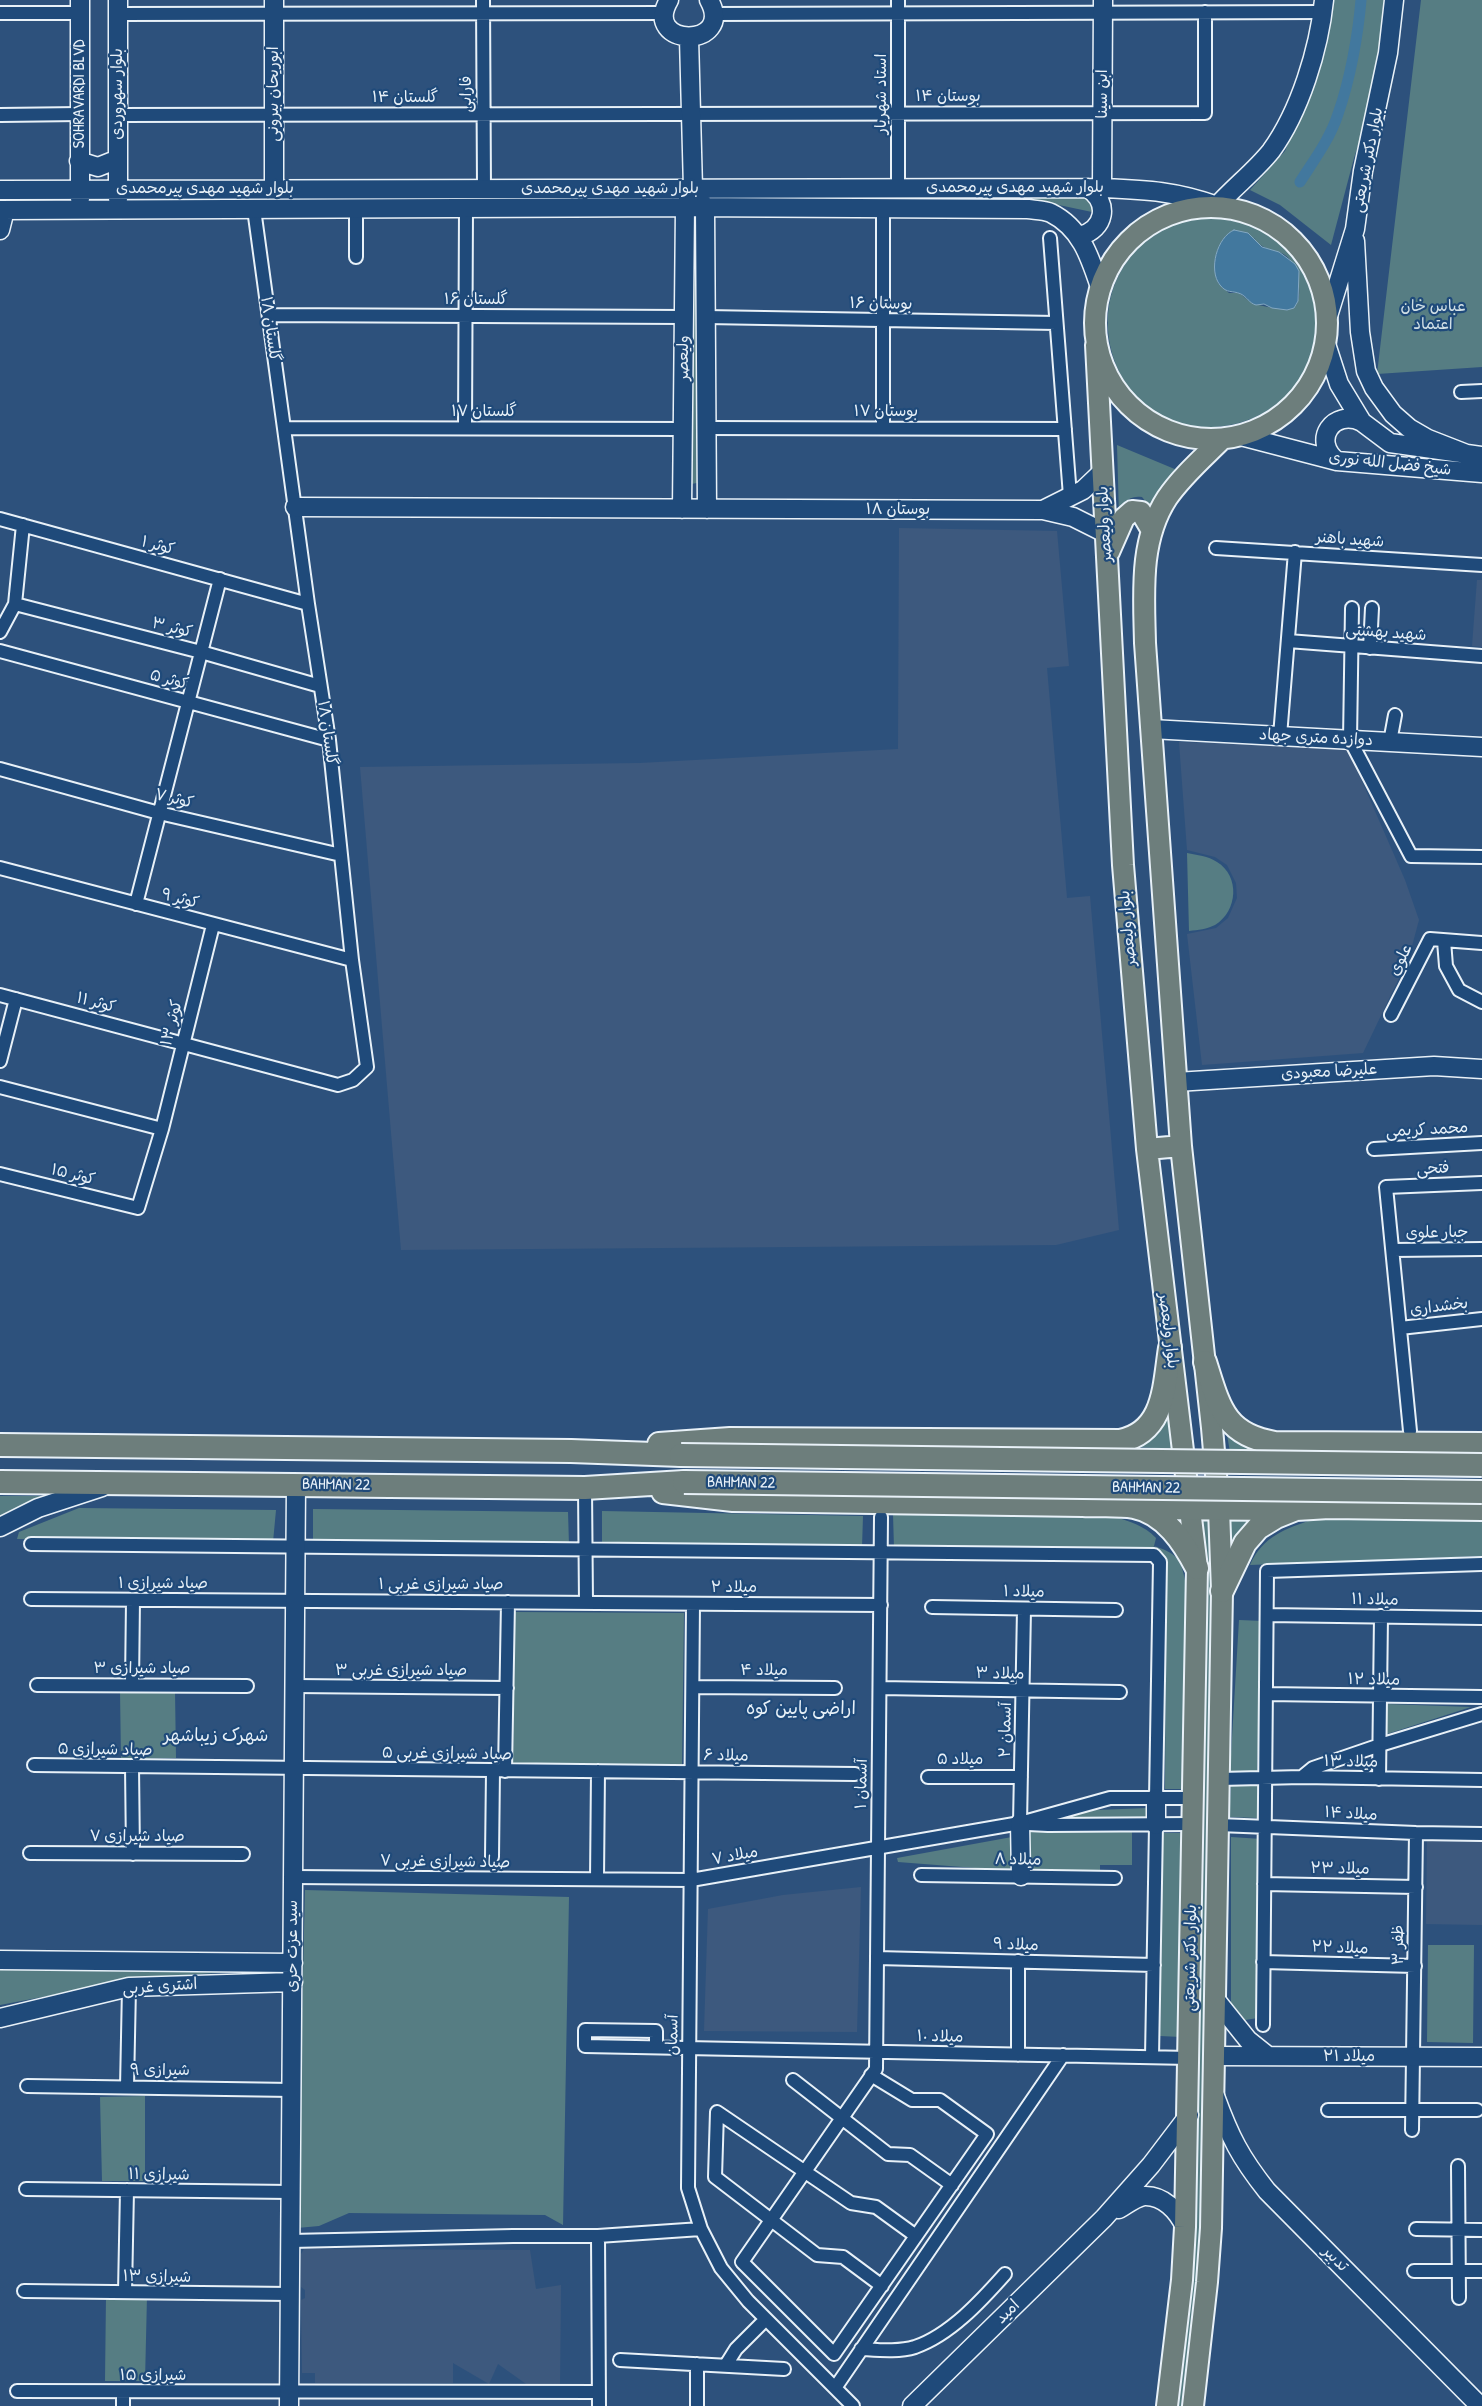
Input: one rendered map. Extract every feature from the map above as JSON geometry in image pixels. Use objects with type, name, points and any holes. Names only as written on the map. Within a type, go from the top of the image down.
[{"type":"highway","points":[[571,1451],[730,1439],[1120,1441],[1135,1438],[1155,1418],[1161,1401],[1170,1348]]},
{"type":"highway","points":[[1205,1362],[1225,1416],[1240,1431],[1254,1440],[1275,1443],[1328,1444],[1482,1444]]},
{"type":"highway","points":[[1082,1440],[1091,1455],[1094,1472],[1092,1489],[1083,1505]]},
{"type":"highway","points":[[1328,1444],[1320,1452],[1315,1463],[1313,1475],[1318,1492],[1329,1506]]},
{"type":"highway","name":"BAHMAN 22","points":[[0,1445],[571,1451],[681,1455],[1482,1465]]},
{"type":"highway","name":"BAHMAN 22","points":[[0,1482],[585,1488],[684,1482],[1482,1492]]},
{"type":"highway","points":[[615,1486],[733,1500],[1083,1505],[1190,1509],[1296,1509],[1329,1506],[1482,1509]]},
{"type":"highway","points":[[1135,1508],[1159,1519],[1176,1534],[1186,1548],[1196,1568]]},
{"type":"highway","points":[[1222,1591],[1245,1543],[1258,1528],[1276,1517],[1296,1509]]},
{"type":"main road","points":[[1217,206],[1255,214],[1278,226],[1298,244],[1314,266],[1324,290],[1328,316],[1326,344],[1319,369],[1306,392],[1288,411],[1266,426],[1241,436],[1222,439],[1193,438],[1165,430],[1140,416],[1120,396],[1105,372],[1096,345],[1094,316],[1100,287],[1113,260],[1133,236],[1165,216],[1187,209],[1217,206]]},
{"type":"main road","name":"بلوار ولیعصر","points":[[1096,345],[1123,865],[1147,1149],[1190,1509]]},
{"type":"main road","name":"بلوار ولیعصر","points":[[1219,1509],[1181,1146],[1145,643],[1144,583],[1151,529],[1168,497],[1222,439]]},
{"type":"main road","points":[[1106,559],[1124,518],[1132,511],[1141,512],[1151,529]]},
{"type":"main road","points":[[1147,1149],[1181,1146]]},
{"type":"main road","name":"بلوار دکتر شریعتی","points":[[1168,2406],[1180,2298],[1185,2227],[1189,2115],[1196,1568],[1190,1509]]},
{"type":"main road","name":"بلوار دکتر شریعتی","points":[[1193,2406],[1208,2264],[1214,2095],[1222,1591],[1219,1509]]},
{"type":"street","name":"فارابی","points":[[483,0],[484,188]]},
{"type":"street","name":"استاد شهریار","points":[[898,0],[898,188]]},
{"type":"street","name":"بلوار دکتر شریعتی","points":[[1328,316],[1354,229],[1363,171],[1388,53],[1394,0]]},
{"type":"street","points":[[0,13],[80,6]]},
{"type":"street","name":"SOHRAVARDI BLVD","points":[[80,6],[80,210]]},
{"type":"street","points":[[118,7],[274,7],[483,13],[667,6],[668,25],[671,31],[676,35],[689,38],[706,31],[711,7],[898,13],[1103,6],[1205,12],[1323,6],[1314,54],[1294,110],[1284,131],[1259,165],[1217,206]]},
{"type":"street","name":"ابن سینا","points":[[1095,188],[1103,113],[1103,6]]},
{"type":"street","name":"بلوار سهروردی","points":[[118,7],[118,210]]},
{"type":"street","name":"ابوریحان بیرونی","points":[[274,7],[274,188]]},
{"type":"street","name":"بوستان ۱۴","points":[[692,114],[1205,113],[1205,12]]},
{"type":"street","points":[[685,207],[693,189],[689,38]]},
{"type":"street","points":[[0,115],[80,114]]},
{"type":"street","name":"گلستان ۱۴","points":[[118,115],[692,114]]},
{"type":"street","points":[[80,160],[98,167],[118,159]]},
{"type":"street","points":[[1095,188],[1103,211],[1102,220],[1096,228],[1080,236],[1091,259],[1100,287]]},
{"type":"street","name":"بلوار شهید مهدی پیرمحمدی","points":[[0,190],[1095,188],[1167,191],[1190,196],[1217,206]]},
{"type":"street","points":[[693,189],[705,208]]},
{"type":"street","name":"بلوار شهید مهدی پیرمحمدی","points":[[3,210],[356,210],[685,207],[1028,209],[1050,212],[1080,236]]},
{"type":"street","name":"ولیعصر","points":[[682,509],[685,207]]},
{"type":"street","name":"ولیعصر","points":[[705,208],[707,509]]},
{"type":"street","points":[[465,428],[466,209]]},
{"type":"street","points":[[883,209],[883,428]]},
{"type":"street","points":[[0,230],[3,210]]},
{"type":"street","name":"گلستان ۱۸","points":[[254,210],[308,604],[329,740],[352,960]]},
{"type":"street","points":[[356,210],[356,257]]},
{"type":"street","points":[[1354,229],[1360,332],[1366,371],[1380,400],[1409,428],[1428,439],[1476,455]]},
{"type":"street","points":[[1050,238],[1070,496]]},
{"type":"street","name":"گلستان ۱۶","points":[[269,316],[684,317]]},
{"type":"street","name":"بوستان ۱۶","points":[[706,317],[1056,323]]},
{"type":"street","name":"شیخ فضل الله نوری","points":[[1326,344],[1339,384],[1362,422],[1390,443],[1476,455]]},
{"type":"street","points":[[1461,392],[1482,391]]},
{"type":"street","points":[[1336,461],[1327,450],[1326,436],[1329,429],[1340,419],[1355,419],[1362,422]]},
{"type":"street","name":"گلستان ۱۷","points":[[284,428],[683,428]]},
{"type":"street","name":"بوستان ۱۷","points":[[707,428],[1065,429]]},
{"type":"street","name":"شیخ فضل الله نوری","points":[[1241,436],[1336,461],[1482,473]]},
{"type":"street","name":"بوستان ۱۸","points":[[682,509],[1043,510],[1083,490],[1102,472]]},
{"type":"street","points":[[295,507],[682,509]]},
{"type":"street","points":[[1043,510],[1073,517],[1105,533]]},
{"type":"street","name":"کوثر ۱","points":[[0,519],[308,604]]},
{"type":"street","points":[[0,632],[15,604],[23,526]]},
{"type":"street","name":"شهید باهنر","points":[[1216,548],[1482,565]]},
{"type":"street","points":[[1280,736],[1295,552]]},
{"type":"street","points":[[136,904],[220,580]]},
{"type":"street","name":"کوثر ۳","points":[[15,604],[201,652],[320,686]]},
{"type":"street","points":[[1352,608],[1350,740],[1411,856],[1482,856]]},
{"type":"street","points":[[1370,648],[1372,608]]},
{"type":"street","name":"شهید بهشتی","points":[[1288,641],[1482,656]]},
{"type":"street","name":"کوثر ۵","points":[[0,651],[329,740]]},
{"type":"street","points":[[1390,742],[1395,715]]},
{"type":"street","name":"دوازده متری جهاد","points":[[1151,729],[1482,748]]},
{"type":"street","name":"کوثر ۷","points":[[0,769],[159,813],[341,855]]},
{"type":"street","name":"کوثر ۹","points":[[0,868],[352,960]]},
{"type":"street","name":"کوثر ۱۳","points":[[138,1208],[162,1129],[213,925]]},
{"type":"street","name":"علوی","points":[[1392,1015],[1430,939],[1482,943]]},
{"type":"street","points":[[1444,941],[1446,966],[1459,990],[1482,1002]]},
{"type":"street","name":"کوثر ۱۱","points":[[0,995],[338,1085],[353,1080],[367,1067],[352,960]]},
{"type":"street","points":[[0,1061],[16,999]]},
{"type":"street","name":"علیرضا معبودی","points":[[1176,1082],[1434,1066],[1482,1069]]},
{"type":"street","points":[[0,1087],[162,1129]]},
{"type":"street","name":"محمد کریمی","points":[[1374,1149],[1482,1143]]},
{"type":"street","name":"۱۵ کوثر","points":[[0,1174],[138,1208]]},
{"type":"street","name":"فتحی","points":[[1393,1250],[1386,1187],[1482,1183]]},
{"type":"street","name":"جبار علوی","points":[[1393,1250],[1482,1249]]},
{"type":"street","points":[[1393,1250],[1410,1431]]},
{"type":"street","name":"بخشداری","points":[[1400,1328],[1482,1319]]},
{"type":"street","points":[[0,1527],[38,1508],[111,1483]]},
{"type":"street","name":"سید عزت حری","points":[[289,2400],[296,1485]]},
{"type":"street","points":[[585,1488],[586,1603]]},
{"type":"street","name":"آسمان ۱","points":[[872,2075],[876,2069],[878,1958],[881,1517]]},
{"type":"street","points":[[31,1544],[586,1551],[1154,1555],[1160,1562],[1152,2057]]},
{"type":"street","points":[[1263,2025],[1267,1571],[1482,1564]]},
{"type":"street","name":"صیاد شیرازی ۱","points":[[30,1599],[295,1601]]},
{"type":"street","points":[[132,1685],[133,1600]]},
{"type":"street","name":"صیاد شیرازی غربی ۱","points":[[295,1601],[586,1603]]},
{"type":"street","points":[[492,1857],[507,1688],[508,1602]]},
{"type":"street","name":"میلاد ۲","points":[[586,1603],[881,1605]]},
{"type":"street","name":"آسمان","points":[[693,1604],[688,2188],[701,2229],[721,2268],[748,2301],[853,2406]]},
{"type":"street","name":"میلاد ۱","points":[[932,1607],[1116,1610]]},
{"type":"street","name":"آسمان ۲","points":[[1020,1823],[1024,1609]]},
{"type":"street","name":"میلاد ۱۱","points":[[1267,1615],[1482,1618]]},
{"type":"street","points":[[1379,1779],[1380,1616]]},
{"type":"street","name":"صیاد شیرازی ۳","points":[[37,1685],[246,1686]]},
{"type":"street","name":"صیاد شیرازی غربی ۳","points":[[295,1686],[507,1688]]},
{"type":"street","name":"میلاد ۴","points":[[693,1687],[836,1688]]},
{"type":"street","name":"میلاد ۳","points":[[880,1688],[1120,1692]]},
{"type":"street","name":"میلاد ۱۲","points":[[1266,1694],[1482,1697]]},
{"type":"street","points":[[1302,1777],[1314,1768],[1380,1745],[1482,1714]]},
{"type":"street","name":"صیاد شیرازی ۵","points":[[34,1765],[295,1768]]},
{"type":"street","points":[[132,1766],[133,1854]]},
{"type":"street","name":"صیاد شیرازی غربی ۵","points":[[295,1768],[598,1772]]},
{"type":"street","points":[[597,1879],[598,1772]]},
{"type":"street","name":"میلاد ۶","points":[[598,1772],[855,1774]]},
{"type":"street","name":"میلاد ۵","points":[[928,1776],[1021,1777]]},
{"type":"street","name":"میلاد ۱۳","points":[[1220,1780],[1302,1777],[1482,1780]]},
{"type":"street","name":"میلاد ۸","points":[[878,1848],[1020,1823],[1110,1798],[1194,1798]]},
{"type":"street","points":[[1020,1823],[1021,1876]]},
{"type":"street","name":"میلاد ۸","points":[[1020,1823],[1048,1826],[1194,1824]]},
{"type":"street","name":"میلاد ۱۴","points":[[1219,1824],[1416,1833],[1482,1834]]},
{"type":"street","name":"ظفر ۳","points":[[1412,2130],[1416,1833]]},
{"type":"street","name":"میلاد ۷","points":[[597,1879],[691,1880],[878,1848]]},
{"type":"street","name":"صیاد شیرازی ۷","points":[[30,1853],[243,1854]]},
{"type":"street","name":"میلاد ۸","points":[[921,1875],[1115,1878]]},
{"type":"street","name":"صیاد شیرازی غربی ۷","points":[[293,1877],[597,1879]]},
{"type":"street","name":"میلاد ۲۳","points":[[1264,1884],[1416,1887]]},
{"type":"street","name":"میلاد ۹","points":[[878,1958],[1154,1965]]},
{"type":"street","name":"اشتری غربی","points":[[0,1960],[293,1963]]},
{"type":"street","points":[[1018,1961],[1018,2054]]},
{"type":"street","name":"میلاد ۲۲","points":[[1263,1962],[1415,1966]]},
{"type":"street","points":[[266,1982],[271,1979],[272,1974],[268,1963]]},
{"type":"street","name":"اشتری غربی","points":[[0,2018],[129,1987],[293,1982]]},
{"type":"street","points":[[127,2087],[129,1987]]},
{"type":"street","points":[[1216,2000],[1248,2040],[1268,2056]]},
{"type":"street","name":"میلاد ۱۰","points":[[656,2047],[656,2031],[585,2030],[585,2046],[1190,2058]]},
{"type":"street","points":[[835,2388],[1063,2055]]},
{"type":"street","name":"میلاد ۲۱","points":[[1215,2056],[1482,2057]]},
{"type":"street","points":[[872,2075],[912,2100],[940,2100],[987,2134],[834,2354],[742,2262],[872,2075]]},
{"type":"street","points":[[793,2080],[888,2154],[910,2155],[952,2185]]},
{"type":"street","name":"شیرازی ۹","points":[[27,2086],[292,2090]]},
{"type":"street","name":"تدبیر","points":[[1214,2095],[1229,2136],[1244,2162],[1267,2191],[1480,2406]]},
{"type":"street","points":[[1328,2110],[1477,2110]]},
{"type":"street","points":[[882,2286],[843,2257],[816,2255],[715,2177],[718,2112],[851,2204],[876,2207],[916,2236]]},
{"type":"street","points":[[1104,2218],[1151,2165],[1189,2115]]},
{"type":"street","points":[[1458,2166],[1459,2298]]},
{"type":"street","name":"شیرازی ۱۱","points":[[26,2189],[291,2192]]},
{"type":"street","points":[[125,2292],[126,2190]]},
{"type":"street","points":[[1104,2218],[1142,2196],[1153,2197],[1169,2205],[1181,2217],[1185,2227]]},
{"type":"street","name":"امید","points":[[912,2406],[1104,2218]]},
{"type":"street","points":[[291,2241],[504,2236],[598,2236],[701,2229]]},
{"type":"street","points":[[1416,2229],[1482,2230]]},
{"type":"street","points":[[598,2236],[599,2406]]},
{"type":"street","points":[[1414,2271],[1482,2271]]},
{"type":"street","points":[[861,2349],[888,2350],[915,2347],[938,2336],[960,2318],[1006,2274]]},
{"type":"street","name":"شیرازی ۱۳","points":[[24,2291],[290,2294]]},
{"type":"street","points":[[726,2365],[736,2349],[766,2319]]},
{"type":"street","points":[[620,2360],[784,2369]]},
{"type":"street","points":[[697,2406],[698,2364]]},
{"type":"street","name":"شیرازی ۱۵","points":[[17,2391],[123,2392],[289,2400],[401,2400],[599,2392]]},
{"type":"street","points":[[123,2392],[123,2406]]},
{"type":"shaded area","points":[[1234,230],[1248,233],[1262,247],[1279,252],[1295,264],[1299,271],[1298,301],[1294,308],[1287,310],[1272,308],[1264,304],[1256,305],[1241,294],[1227,291],[1220,285],[1216,279],[1216,254],[1223,239]]},
{"type":"shaded area","points":[[899,528],[1057,531],[1069,666],[1047,668],[1067,898],[1090,896],[1119,1230],[1056,1245],[401,1250],[360,767],[640,763],[898,749]]},
{"type":"shaded area","points":[[1477,580],[1482,580],[1482,647],[1472,646]]},
{"type":"shaded area","points":[[1179,742],[1347,747],[1405,880],[1419,920],[1409,957],[1363,1053],[1202,1065],[1187,934],[1216,928],[1228,918],[1237,898],[1236,883],[1227,865],[1215,857],[1187,850]]},
{"type":"shaded area","points":[[1427,1840],[1482,1841],[1482,1925],[1426,1924]]},
{"type":"shaded area","points":[[861,1887],[857,2032],[704,2031],[708,1909],[783,1895]]},
{"type":"shaded area","points":[[304,2249],[530,2250],[536,2289],[561,2285],[560,2386],[529,2386],[498,2364],[489,2384],[453,2363],[453,2383],[315,2383],[315,2373],[302,2373],[301,2300],[305,2298],[305,2290],[301,2287],[301,2254]]},
{"type":"green space","points":[[1331,0],[1386,0],[1371,105],[1354,158],[1331,245],[1280,205],[1250,190],[1285,151],[1308,94]]},
{"type":"green space","name":"عباس خان اعتماد","points":[[1421,0],[1482,0],[1482,367],[1377,374]]},
{"type":"green space","points":[[141,196],[660,197],[660,201],[141,199]]},
{"type":"green space","points":[[719,196],[1085,198],[1093,207],[1092,212],[1040,201],[719,199]]},
{"type":"green space","points":[[1220,218],[1254,227],[1266,233],[1288,253],[1301,270],[1310,290],[1315,311],[1316,332],[1312,352],[1304,372],[1291,391],[1266,412],[1246,421],[1225,426],[1214,427],[1178,423],[1148,408],[1126,384],[1112,355],[1108,322],[1113,290],[1128,260],[1155,235],[1183,221]],"holes":[[[1254,238],[1267,249],[1282,253],[1293,265],[1299,284],[1299,297],[1294,308],[1266,307],[1255,304],[1238,293],[1229,293],[1218,283],[1215,268]]]},
{"type":"green space","points":[[689,222],[697,222],[697,483],[691,484]]},
{"type":"green space","points":[[1117,445],[1177,470],[1150,507],[1142,497],[1133,497],[1126,501],[1119,516]]},
{"type":"green space","points":[[1187,853],[1210,858],[1217,862],[1230,876],[1233,884],[1232,903],[1223,919],[1215,925],[1189,931]]},
{"type":"green space","points":[[1169,1397],[1174,1449],[1095,1445],[1130,1442]]},
{"type":"green space","points":[[1226,1429],[1280,1452],[1230,1452]]},
{"type":"green space","points":[[0,1496],[45,1496],[0,1518]]},
{"type":"green space","points":[[79,1508],[276,1510],[273,1542],[17,1539],[19,1532]]},
{"type":"green space","points":[[313,1509],[568,1512],[569,1545],[313,1541]]},
{"type":"green space","points":[[602,1511],[863,1516],[862,1547],[602,1544]]},
{"type":"green space","points":[[1285,1511],[1231,1555],[1231,1512]]},
{"type":"green space","points":[[893,1514],[1112,1516],[1141,1527],[1156,1538],[1152,1550],[894,1548]]},
{"type":"green space","points":[[1201,1515],[1212,1516],[1213,1669],[1201,2272],[1185,2406],[1176,2406],[1192,2248],[1197,2123]]},
{"type":"green space","points":[[1314,1519],[1482,1521],[1482,1556],[1250,1565],[1255,1555],[1268,1540],[1284,1530]]},
{"type":"green space","points":[[1154,1546],[1175,1556],[1179,1561],[1187,1589],[1183,1789],[1165,1789],[1166,1559]]},
{"type":"green space","points":[[515,1612],[684,1613],[682,1765],[513,1764]]},
{"type":"green space","points":[[1239,1620],[1263,1621],[1257,1773],[1230,1771]]},
{"type":"green space","points":[[120,1691],[175,1692],[176,1758],[121,1759]]},
{"type":"green space","points":[[1387,1704],[1471,1707],[1387,1734]]},
{"type":"green space","points":[[1231,1786],[1257,1786],[1257,1818],[1229,1817]]},
{"type":"green space","points":[[1148,1808],[1146,1821],[1053,1820],[1096,1810]]},
{"type":"green space","points":[[1027,1832],[1132,1832],[1132,1865],[1100,1865],[1100,1871],[1027,1871]]},
{"type":"green space","points":[[1163,1833],[1184,1833],[1181,2037],[1160,2036]]},
{"type":"green space","points":[[1012,1837],[1014,1871],[898,1862],[897,1858]]},
{"type":"green space","points":[[1231,1837],[1262,1839],[1258,2018],[1245,2020],[1231,2003]]},
{"type":"green space","points":[[305,1890],[569,1897],[563,2225],[545,2215],[349,2213],[319,2226],[297,2228]]},
{"type":"green space","points":[[1428,1945],[1474,1945],[1473,2043],[1427,2042]]},
{"type":"green space","points":[[0,1967],[259,1970],[143,1978],[0,2005]]},
{"type":"green space","points":[[145,2096],[145,2181],[102,2181],[100,2097]]},
{"type":"green space","points":[[147,2296],[145,2381],[105,2381],[106,2297]]},
{"type":"waterway","points":[[1300,182],[1335,123],[1353,58],[1361,0]]},
{"type":"district","name":"اراضی پایین کوه","points":[[801,1709]]},
{"type":"district","name":"شهرک زیباشهر","points":[[216,1736]]}]
